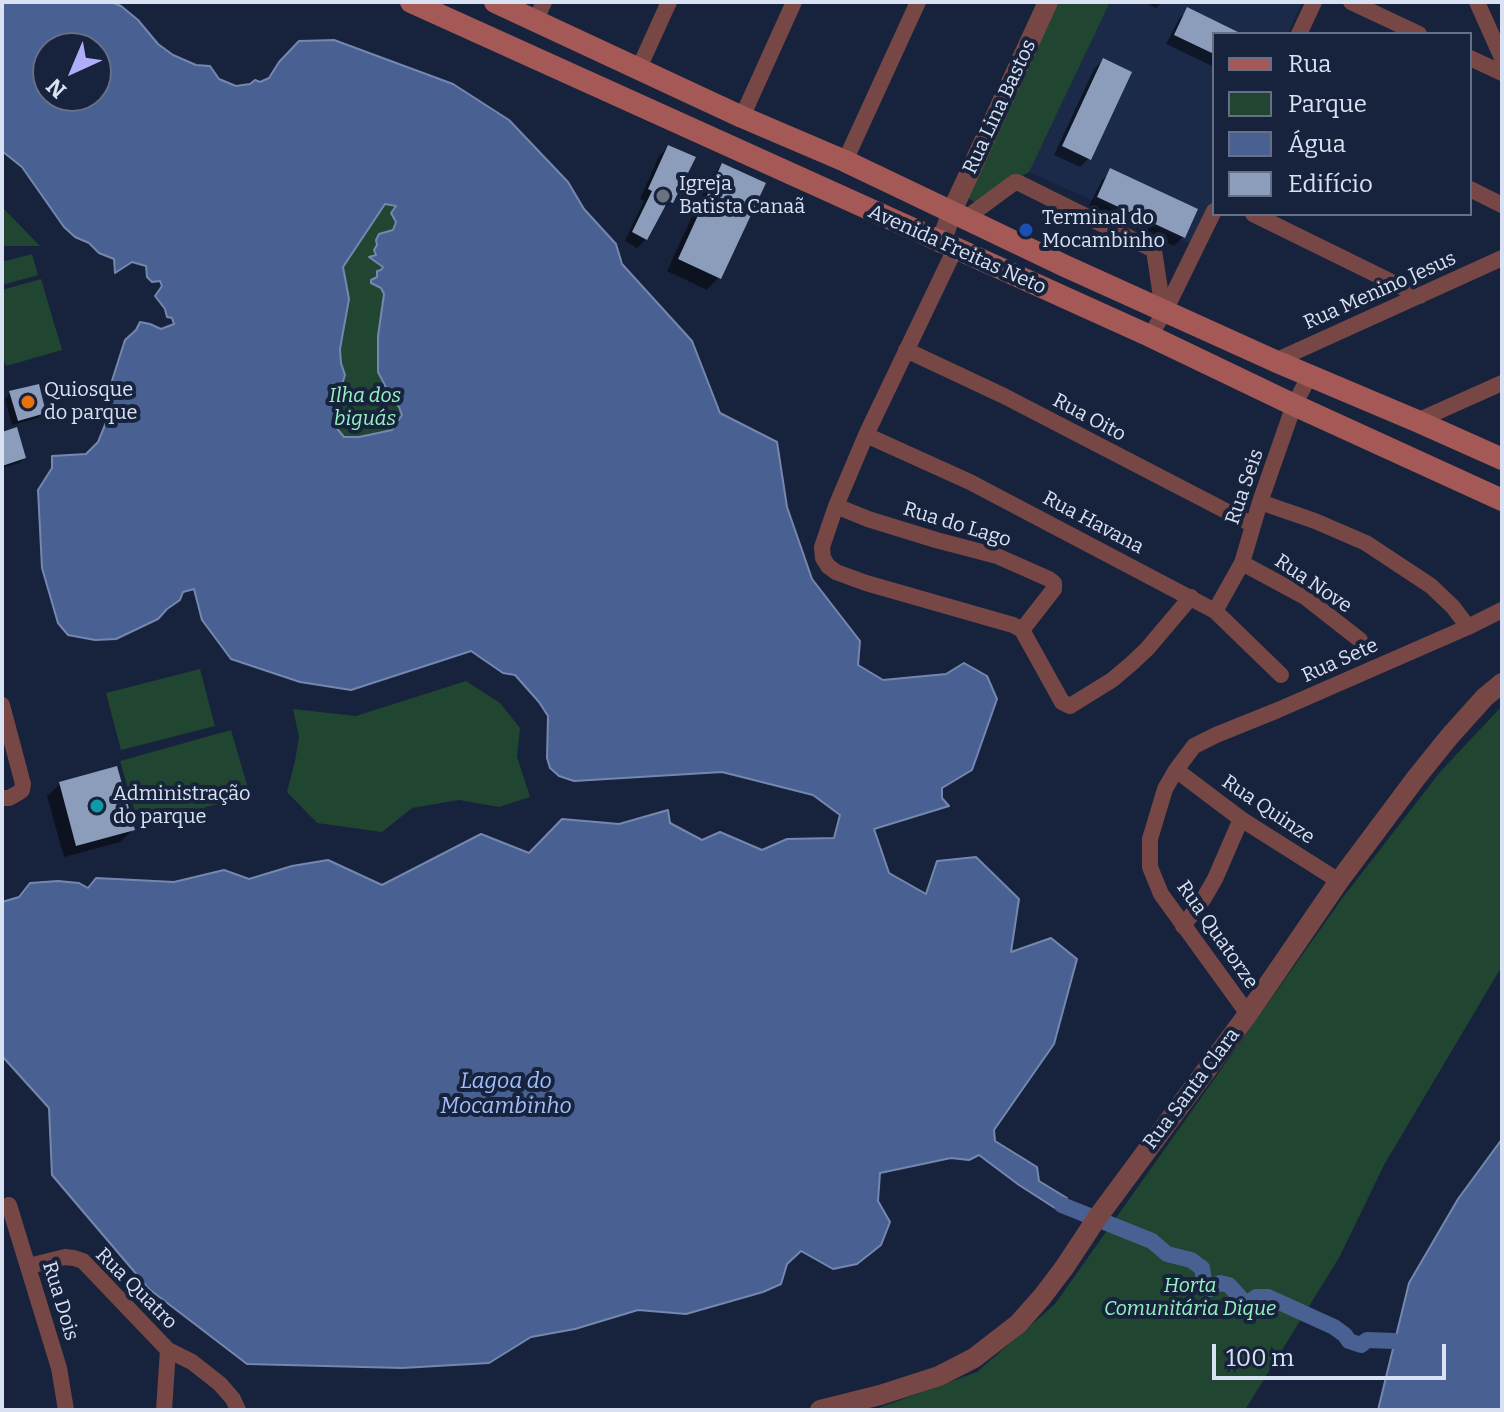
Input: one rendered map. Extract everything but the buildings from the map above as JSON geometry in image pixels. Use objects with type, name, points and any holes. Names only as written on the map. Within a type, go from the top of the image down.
[{"type":"main road","name":"Avenida Freitas Neto","points":[[411,2],[460,12],[662,116],[1150,336],[1502,500]]},
{"type":"main road","name":"Avenida Freitas Neto","points":[[495,2],[539,12],[639,68],[742,117],[845,161],[1275,361],[1502,459]]},
{"type":"main road","points":[[662,116],[675,85]]},
{"type":"street","points":[[639,68],[669,2]]},
{"type":"street","points":[[742,117],[794,2]]},
{"type":"street","points":[[845,161],[918,2]]},
{"type":"street","name":"Rua Lina Bastos","points":[[948,246],[1048,2]]},
{"type":"street","points":[[1300,32],[1314,2]]},
{"type":"street","points":[[1351,2],[1415,32]]},
{"type":"street","points":[[1477,2],[1502,58]]},
{"type":"street","points":[[1472,59],[1502,73]]},
{"type":"street","points":[[959,215],[1017,182],[1154,250],[1164,311]]},
{"type":"street","points":[[1472,190],[1502,205]]},
{"type":"street","points":[[1150,336],[1212,215]]},
{"type":"street","points":[[1257,216],[1420,296]]},
{"type":"street","points":[[948,246],[906,350],[836,506],[822,547],[823,558],[836,572],[866,583],[1002,620],[1022,630],[1062,702],[1070,706],[1112,680],[1131,664],[1191,597]]},
{"type":"street","name":"Rua Menino Jesus","points":[[1275,361],[1502,258]]},
{"type":"street","name":"Rua Oito","points":[[906,350],[1004,396],[1253,525]]},
{"type":"street","name":"Rua Seis","points":[[1215,611],[1242,563],[1294,405],[1310,375]]},
{"type":"street","points":[[1417,421],[1502,383]]},
{"type":"street","name":"Rua Havana","points":[[866,435],[970,482],[1191,597],[1215,611],[1281,675]]},
{"type":"street","points":[[1260,502],[1366,543],[1431,586],[1468,627]]},
{"type":"street","name":"Rua do Lago","points":[[836,506],[868,519],[997,556],[1049,579],[1054,583],[1054,589],[1022,630]]},
{"type":"street","name":"Rua Nove","points":[[1242,563],[1305,597],[1360,640]]},
{"type":"street","name":"Rua Sete","points":[[1194,746],[1502,610]]},
{"type":"street","name":"Rua Santa Clara","points":[[820,1410],[939,1376],[974,1358],[1018,1324],[1042,1297],[1248,1014],[1339,881],[1449,737],[1502,683]]},
{"type":"street","points":[[2,705],[23,784],[18,793],[2,798]]},
{"type":"street","name":"Rua Quatorze","points":[[1194,746],[1165,789],[1150,839],[1150,867],[1161,894],[1248,1014]]},
{"type":"street","name":"Rua Quinze","points":[[1176,770],[1241,819],[1339,881]]},
{"type":"street","points":[[1183,926],[1215,879],[1241,819]]},
{"type":"street","name":"Rua Dois","points":[[9,1205],[59,1368],[66,1410]]},
{"type":"street","name":"Rua Quatro","points":[[29,1266],[65,1257],[83,1261],[168,1350],[207,1372],[233,1399],[238,1410]]},
{"type":"street","points":[[164,1410],[168,1350]]},
{"type":"shaded area","points":[[1059,2],[1302,2],[1289,32],[1212,32],[1212,208],[1195,246],[1029,172],[975,202]]},
{"type":"green space","points":[[1059,2],[1110,2],[1029,172],[975,202],[966,197]]},
{"type":"green space","name":"Ilha dos biguás","points":[[385,204],[396,206],[396,222],[393,230],[385,234],[377,245],[376,255],[370,258],[383,267],[371,280],[384,294],[378,336],[378,372],[402,415],[392,430],[343,437],[335,426],[333,413],[345,375],[340,349],[349,299],[343,267]]},
{"type":"green space","points":[[2,207],[40,246],[2,246]]},
{"type":"green space","points":[[32,254],[38,275],[2,285],[2,262]]},
{"type":"green space","points":[[41,279],[62,350],[6,366],[2,354],[2,290]]},
{"type":"green space","points":[[200,669],[215,726],[121,750],[106,693]]},
{"type":"green space","points":[[466,681],[500,703],[520,728],[517,757],[530,797],[499,807],[459,800],[412,808],[382,832],[317,823],[287,792],[299,737],[293,709],[356,716]]},
{"type":"green space","name":"Horta Comunitária Dique","points":[[1502,706],[1502,966],[1384,1165],[1340,1256],[1245,1410],[873,1410],[977,1372],[1055,1304],[1341,900],[1440,772]]},
{"type":"green space","points":[[231,730],[250,795],[139,826],[120,761]]},
{"type":"water","name":"Lagoa do Mocambinho","points":[[2,2],[111,2],[138,20],[158,44],[173,55],[196,65],[210,66],[219,79],[236,86],[269,78],[299,41],[334,40],[453,84],[509,120],[568,182],[584,209],[616,244],[622,264],[692,341],[720,413],[777,442],[787,507],[812,579],[860,641],[858,665],[883,680],[946,674],[964,663],[987,676],[997,699],[972,770],[942,788],[942,798],[949,806],[874,829],[889,873],[926,894],[937,861],[976,857],[1019,899],[1011,952],[1051,938],[1077,959],[1054,1044],[994,1130],[995,1141],[1037,1167],[1039,1181],[1067,1198],[1058,1210],[979,1155],[969,1160],[951,1158],[880,1173],[878,1201],[890,1222],[881,1245],[857,1264],[833,1269],[801,1251],[787,1264],[781,1284],[763,1292],[686,1314],[638,1310],[575,1329],[531,1337],[489,1363],[402,1368],[247,1364],[149,1289],[52,1175],[49,1108],[2,1056],[2,902],[19,897],[30,883],[58,881],[79,883],[88,888],[96,878],[174,882],[224,870],[249,879],[292,866],[328,860],[382,885],[481,834],[529,853],[562,819],[619,824],[668,810],[670,823],[702,840],[720,832],[762,850],[787,839],[834,838],[840,815],[813,795],[722,772],[574,781],[559,776],[550,768],[547,758],[548,716],[539,702],[515,675],[503,673],[471,651],[351,690],[300,682],[231,659],[202,620],[194,589],[183,592],[180,600],[158,619],[116,639],[95,640],[68,635],[58,623],[42,568],[38,490],[52,468],[52,456],[86,454],[98,442],[109,415],[109,390],[125,340],[140,322],[161,329],[174,324],[155,296],[162,286],[160,281],[152,282],[147,277],[146,266],[132,262],[115,273],[114,259],[99,253],[64,227],[22,167],[2,151]],"holes":[[[385,204],[396,206],[391,213],[396,222],[393,230],[379,234],[374,250],[376,255],[369,257],[383,267],[371,280],[384,294],[378,336],[378,372],[402,415],[392,430],[344,437],[335,426],[333,413],[345,375],[340,349],[349,299],[343,267]]]},
{"type":"water","points":[[1502,1139],[1502,1410],[1378,1410],[1409,1283],[1458,1199]]},
{"type":"waterway","points":[[1062,1205],[1152,1241],[1167,1254],[1191,1260],[1202,1268],[1205,1286],[1210,1289],[1220,1283],[1229,1285],[1246,1304],[1256,1297],[1268,1297],[1334,1327],[1349,1341],[1361,1345],[1367,1340],[1394,1341]]},
{"type":"place","name":"Igreja Batista Canaã","points":[[663,196]]},
{"type":"place","name":"Terminal do Mocambinho","points":[[1026,230]]},
{"type":"place","name":"Quiosque do parque","points":[[28,402]]},
{"type":"place","name":"Administração do parque","points":[[97,806]]}]
